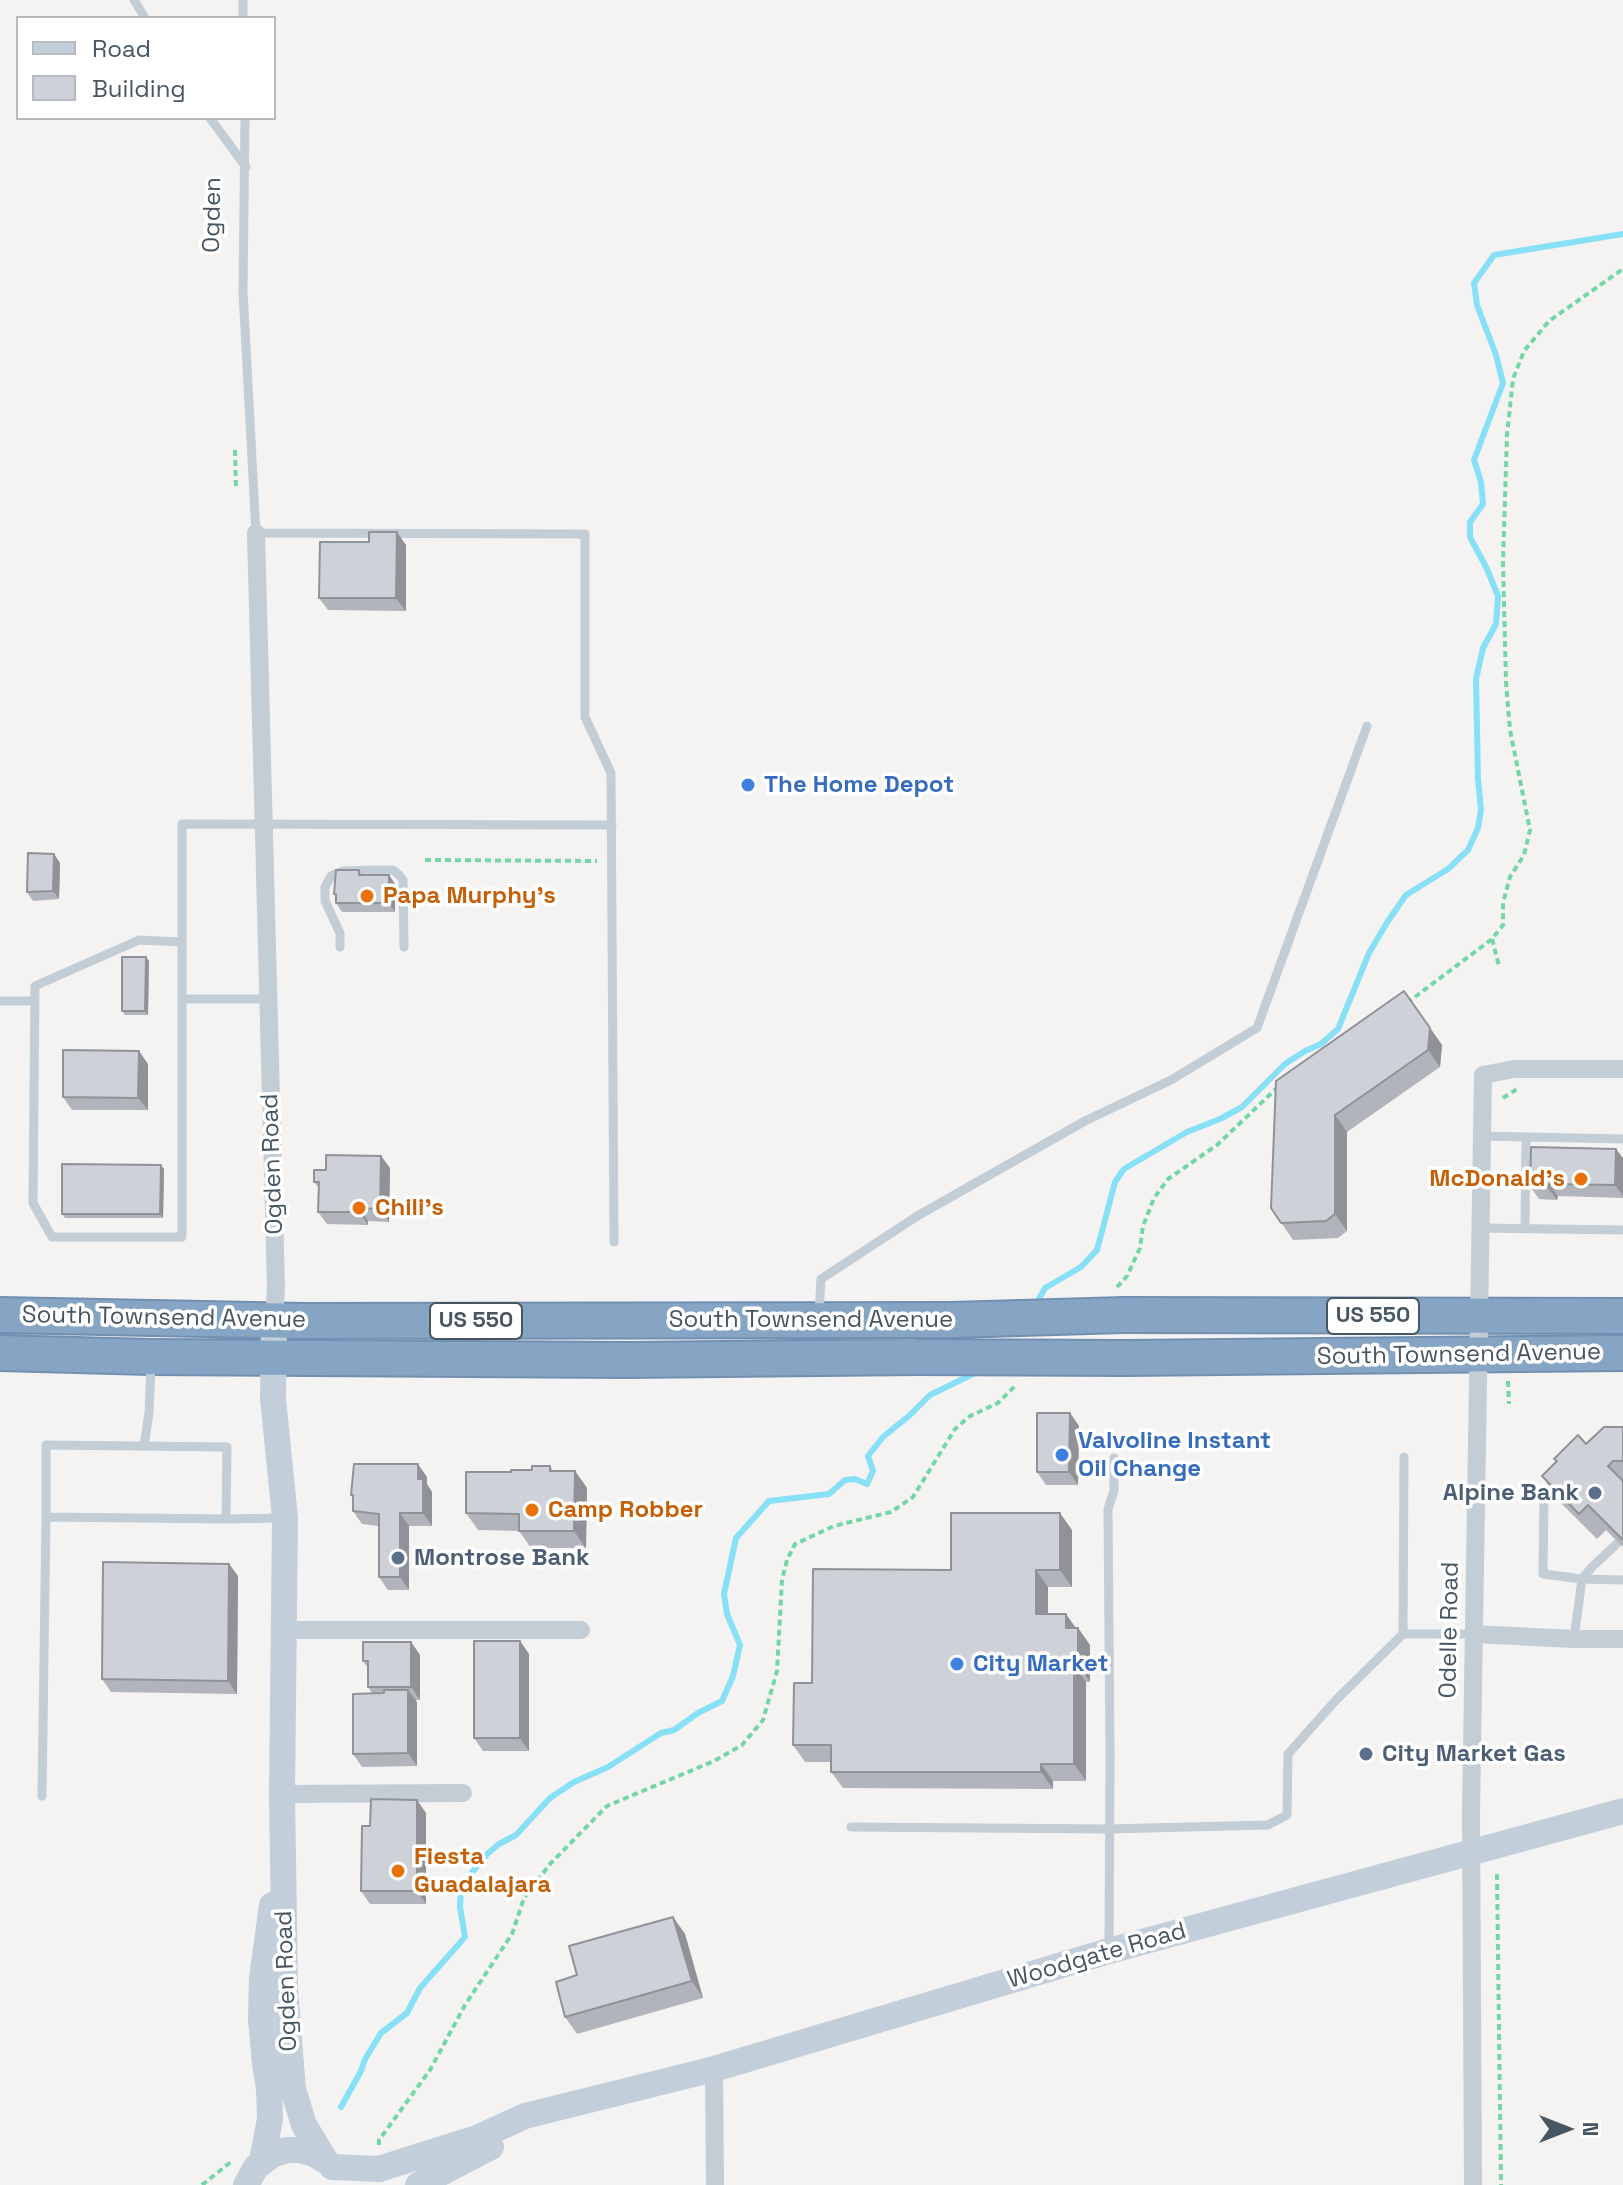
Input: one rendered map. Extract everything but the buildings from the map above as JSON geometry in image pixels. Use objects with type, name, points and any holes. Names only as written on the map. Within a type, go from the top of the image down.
[{"type":"highway","name":"South Townsend Avenue","points":[[0,1315],[274,1321],[952,1320],[1118,1304],[1479,1317],[1623,1316]]},
{"type":"highway","name":"South Townsend Avenue","points":[[0,1353],[627,1360],[1623,1353]]},
{"type":"street","name":"Ogden Road","points":[[256,533],[276,1287],[273,1399],[285,1518],[282,1794],[285,1990],[293,2089],[304,2125],[333,2171]]},
{"type":"street","name":"Odelle Road","points":[[1473,2185],[1472,1851],[1483,1075],[1514,1069],[1623,1069]]},
{"type":"street","points":[[283,1630],[581,1630]]},
{"type":"street","points":[[1474,1634],[1623,1639]]},
{"type":"street","points":[[282,1794],[463,1793]]},
{"type":"street","name":"Ogden Road","points":[[255,2171],[270,2119],[261,2019],[262,1978],[276,1874],[282,1794]]},
{"type":"street","name":"Woodgate Road","points":[[255,2171],[274,2154],[287,2150],[314,2154],[333,2171],[379,2169],[477,2138],[525,2116],[714,2069],[1109,1951],[1623,1811]]},
{"type":"street","points":[[714,2069],[715,2185]]},
{"type":"street","name":"Woodgate Road","points":[[418,2185],[573,2105]]},
{"type":"street","points":[[232,2185],[255,2171]]},
{"type":"lane","points":[[211,120],[246,167]]},
{"type":"lane","points":[[245,120],[243,292],[256,533],[585,534],[585,717],[611,773],[614,1242]]},
{"type":"lane","points":[[819,1320],[821,1279],[919,1215],[1085,1121],[1171,1080],[1257,1028],[1367,726]]},
{"type":"lane","points":[[182,942],[139,940],[35,986],[33,1203],[52,1237],[182,1237],[182,942],[182,824],[612,825]]},
{"type":"lane","points":[[340,947],[340,933],[325,901],[325,887],[331,876],[343,871],[393,870],[403,880],[404,947]]},
{"type":"lane","points":[[182,999],[268,999]]},
{"type":"lane","points":[[0,1001],[34,1001]]},
{"type":"lane","points":[[1482,1136],[1623,1139]]},
{"type":"lane","points":[[1525,1229],[1526,1137]]},
{"type":"lane","points":[[1480,1228],[1623,1230]]},
{"type":"lane","points":[[144,1446],[151,1357]]},
{"type":"lane","points":[[42,1796],[46,1445],[227,1447],[226,1519]]},
{"type":"lane","points":[[1403,1634],[1404,1457]]},
{"type":"lane","points":[[1109,1951],[1108,1509],[1114,1491],[1114,1458]]},
{"type":"lane","points":[[1544,1495],[1543,1574],[1623,1580]]},
{"type":"lane","points":[[46,1517],[285,1518]]},
{"type":"lane","points":[[1574,1639],[1582,1579],[1623,1538]]},
{"type":"lane","points":[[851,1827],[1109,1829],[1268,1825],[1287,1815],[1288,1754],[1336,1700],[1403,1634],[1474,1634]]},
{"type":"path","points":[[1402,1007],[1492,939],[1503,925],[1503,903],[1510,877],[1524,855],[1530,830],[1510,730],[1506,682],[1503,562],[1507,435],[1513,379],[1524,351],[1549,321],[1623,269]]},
{"type":"path","points":[[425,860],[612,861]]},
{"type":"path","points":[[1492,939],[1499,966]]},
{"type":"path","points":[[1118,1304],[1140,1248],[1143,1226],[1154,1198],[1168,1179],[1217,1145],[1286,1080]]},
{"type":"path","points":[[1508,1381],[1509,1404]]},
{"type":"path","points":[[379,2169],[379,2140],[430,2070],[465,2005],[512,1934],[524,1898],[550,1864],[607,1806],[714,1761],[742,1745],[763,1720],[777,1671],[782,1580],[795,1544],[834,1526],[891,1512],[913,1497],[955,1429],[970,1416],[998,1403],[1018,1383]]},
{"type":"path","points":[[1497,1874],[1501,2185]]},
{"type":"waterway","points":[[1034,1308],[1045,1288],[1081,1267],[1097,1250],[1115,1182],[1124,1169],[1187,1132],[1242,1107],[1285,1064],[1321,1044],[1338,1029],[1369,953],[1406,895],[1448,869],[1468,850],[1478,828],[1481,810],[1476,679],[1483,648],[1496,624],[1498,596],[1470,537],[1470,522],[1483,504],[1481,482],[1474,460],[1503,383],[1477,305],[1474,283],[1494,255],[1623,234]]},
{"type":"waterway","points":[[341,2107],[381,2033],[407,2013],[420,1988],[465,1937],[460,1907],[461,1886],[487,1854],[516,1835],[550,1798],[574,1782],[608,1767],[661,1733],[674,1730],[722,1701],[733,1676],[740,1645],[727,1614],[724,1594],[736,1538],[769,1501],[829,1494],[845,1480],[855,1479],[867,1484],[873,1471],[868,1456],[883,1437],[930,1395],[977,1372]]},
{"type":"place","name":"The Home Depot","points":[[748,785]]},
{"type":"place","name":"Papa Murphy's","points":[[367,896]]},
{"type":"place","name":"McDonald's","points":[[1581,1179]]},
{"type":"place","name":"Chili's","points":[[359,1208]]},
{"type":"place","name":"Valvoline Instant Oil Change","points":[[1062,1455]]},
{"type":"place","name":"Alpine Bank","points":[[1595,1493]]},
{"type":"place","name":"Camp Robber","points":[[532,1510]]},
{"type":"place","name":"Montrose Bank","points":[[398,1558]]},
{"type":"place","name":"City Market","points":[[957,1664]]},
{"type":"place","name":"City Market Gas","points":[[1366,1754]]},
{"type":"place","name":"Fiesta Guadalajara","points":[[398,1871]]}]
